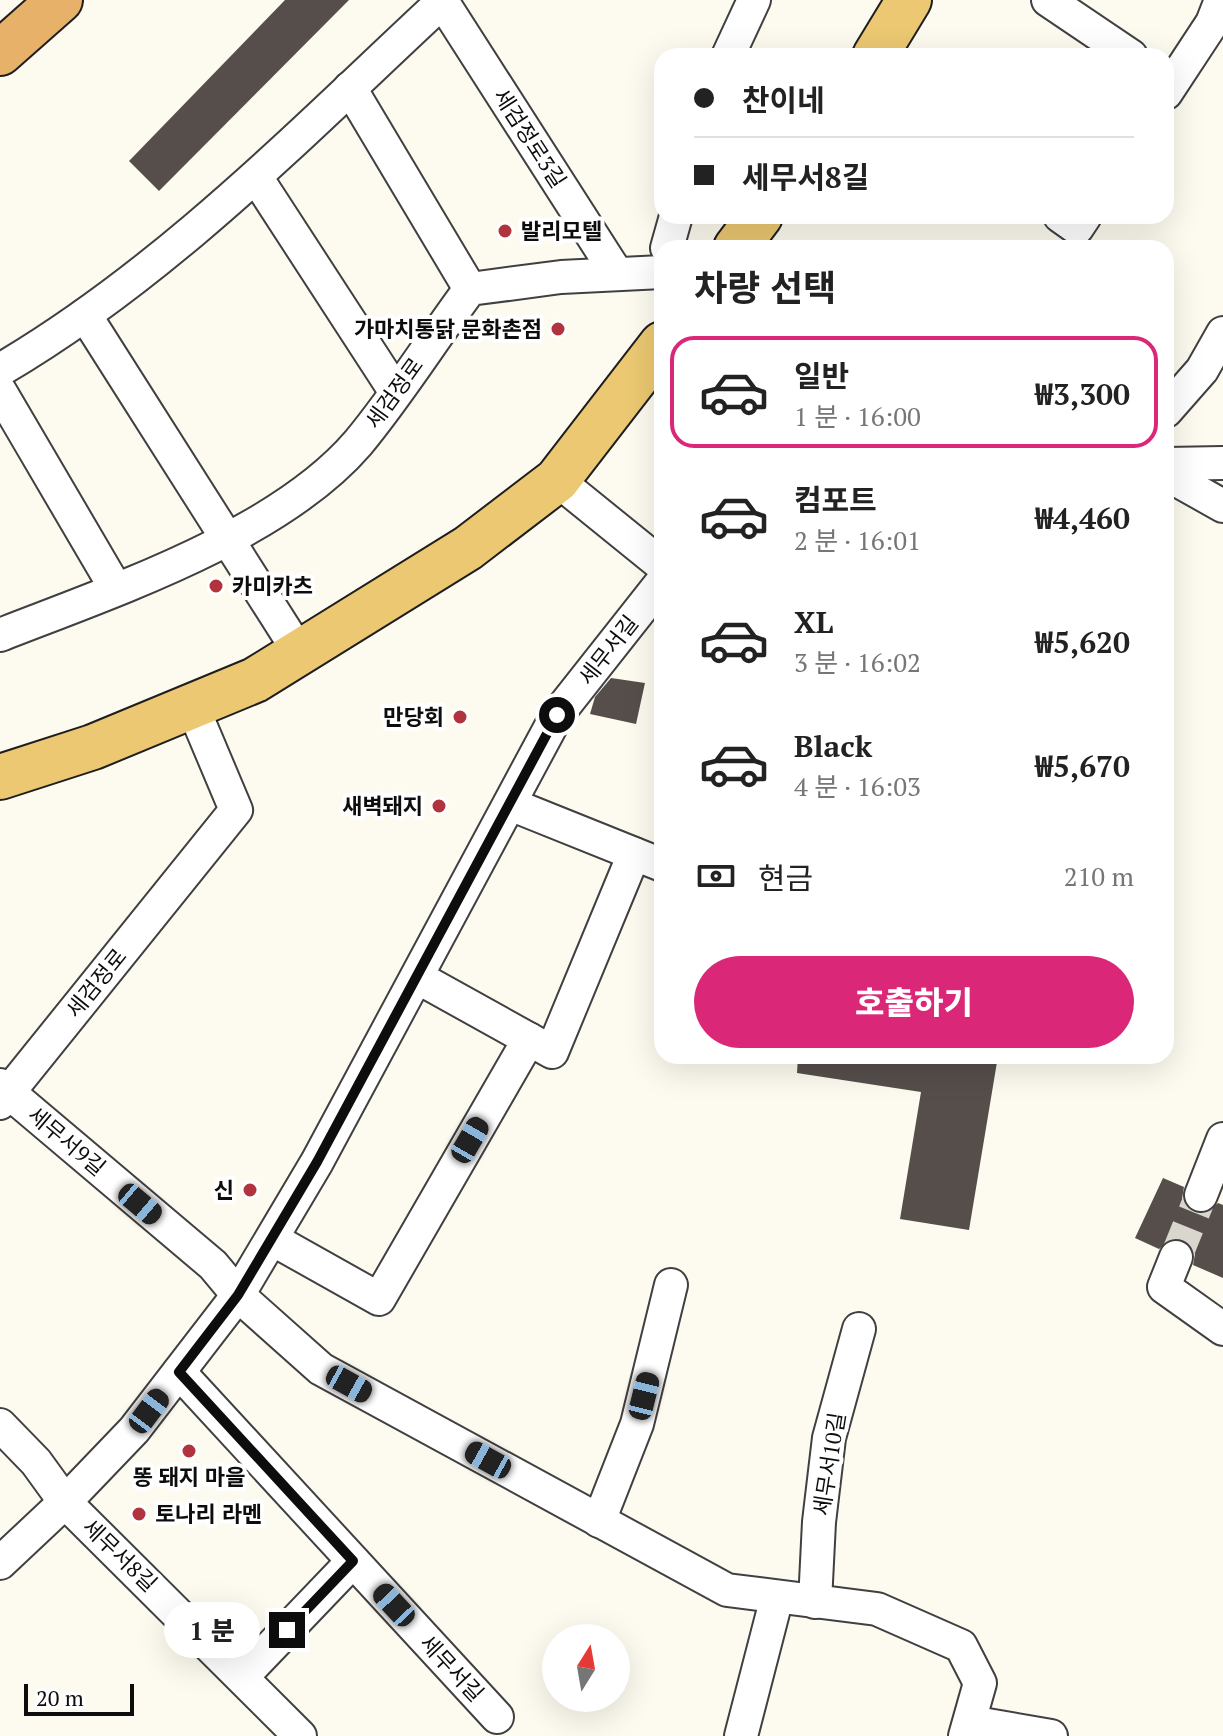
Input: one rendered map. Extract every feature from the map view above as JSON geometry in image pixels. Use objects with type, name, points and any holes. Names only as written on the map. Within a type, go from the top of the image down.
[{"type":"highway","points":[[0,53],[60,0]]},
{"type":"main road","points":[[880,48],[909,0]]},
{"type":"main road","points":[[0,777],[93,747],[193,708],[301,655],[468,548],[557,480],[654,354]]},
{"type":"street","points":[[732,48],[754,0]]},
{"type":"street","points":[[1048,0],[1119,48]]},
{"type":"street","points":[[1174,77],[1212,23],[1221,0]]},
{"type":"street","name":"세검정로3길","points":[[0,370],[53,339],[221,210],[443,1],[617,274]]},
{"type":"street","points":[[350,88],[470,289],[561,277],[654,272]]},
{"type":"street","points":[[256,177],[395,391]]},
{"type":"street","name":"세검정로","points":[[4,625],[116,589],[225,538],[294,501],[357,444],[470,289]]},
{"type":"street","points":[[85,315],[301,655]]},
{"type":"street","points":[[1174,402],[1202,370],[1223,333]]},
{"type":"street","points":[[0,391],[116,589]]},
{"type":"street","points":[[1174,464],[1223,463]]},
{"type":"street","points":[[1174,478],[1223,506]]},
{"type":"street","points":[[557,480],[654,559]]},
{"type":"street","name":"세무서길","points":[[0,1563],[65,1502],[134,1430],[238,1295],[417,977],[557,715],[654,592]]},
{"type":"street","name":"세검정로","points":[[3,1094],[236,810],[193,708]]},
{"type":"street","points":[[417,977],[552,1052],[648,859],[510,804]]},
{"type":"street","points":[[272,1239],[379,1299],[529,1039]]},
{"type":"street","name":"세무서9길","points":[[3,1094],[213,1265],[238,1295]]},
{"type":"street","points":[[1201,1195],[1223,1139]]},
{"type":"street","points":[[1176,1257],[1164,1287],[1223,1329]]},
{"type":"street","points":[[599,1521],[637,1424],[671,1285]]},
{"type":"street","points":[[238,1295],[321,1369],[727,1590],[877,1609],[961,1646],[980,1683],[967,1729],[1051,1736]]},
{"type":"street","name":"세무서10길","points":[[815,1602],[819,1522],[829,1438],[859,1329]]},
{"type":"street","name":"세무서길","points":[[179,1372],[497,1717]]},
{"type":"street","name":"세무서8길","points":[[0,1425],[36,1462],[65,1502],[300,1736]]},
{"type":"street","points":[[243,1676],[353,1561]]},
{"type":"street","points":[[741,1736],[777,1597]]},
{"type":"building","points":[[285,0],[349,0],[159,191],[129,161]]},
{"type":"building","points":[[611,678],[645,683],[636,724],[590,714],[595,697]]},
{"type":"building","points":[[798,1064],[997,1064],[969,1230],[900,1219],[921,1092],[797,1073]]},
{"type":"building","points":[[1163,1178],[1184,1187],[1182,1199],[1193,1212],[1205,1214],[1218,1203],[1223,1205],[1223,1278],[1193,1265],[1195,1254],[1184,1240],[1173,1238],[1159,1249],[1135,1238]]},
{"type":"tunnel","points":[[1176,1257],[1201,1195]]},
{"type":"place","name":"발리모텔","points":[[505,231]]},
{"type":"place","name":"가마치통닭 문화촌점","points":[[558,329]]},
{"type":"place","name":"카미카츠","points":[[216,586]]},
{"type":"place","name":"만당회","points":[[460,717]]},
{"type":"place","name":"새벽돼지","points":[[439,806]]},
{"type":"place","name":"신","points":[[250,1190]]},
{"type":"place","name":"똥 돼지 마을","points":[[189,1451]]},
{"type":"place","name":"토나리 라멘","points":[[139,1514]]},
{"type":"route","points":[[287,1630],[353,1561],[179,1372],[238,1295],[317,1162],[557,715]]}]
